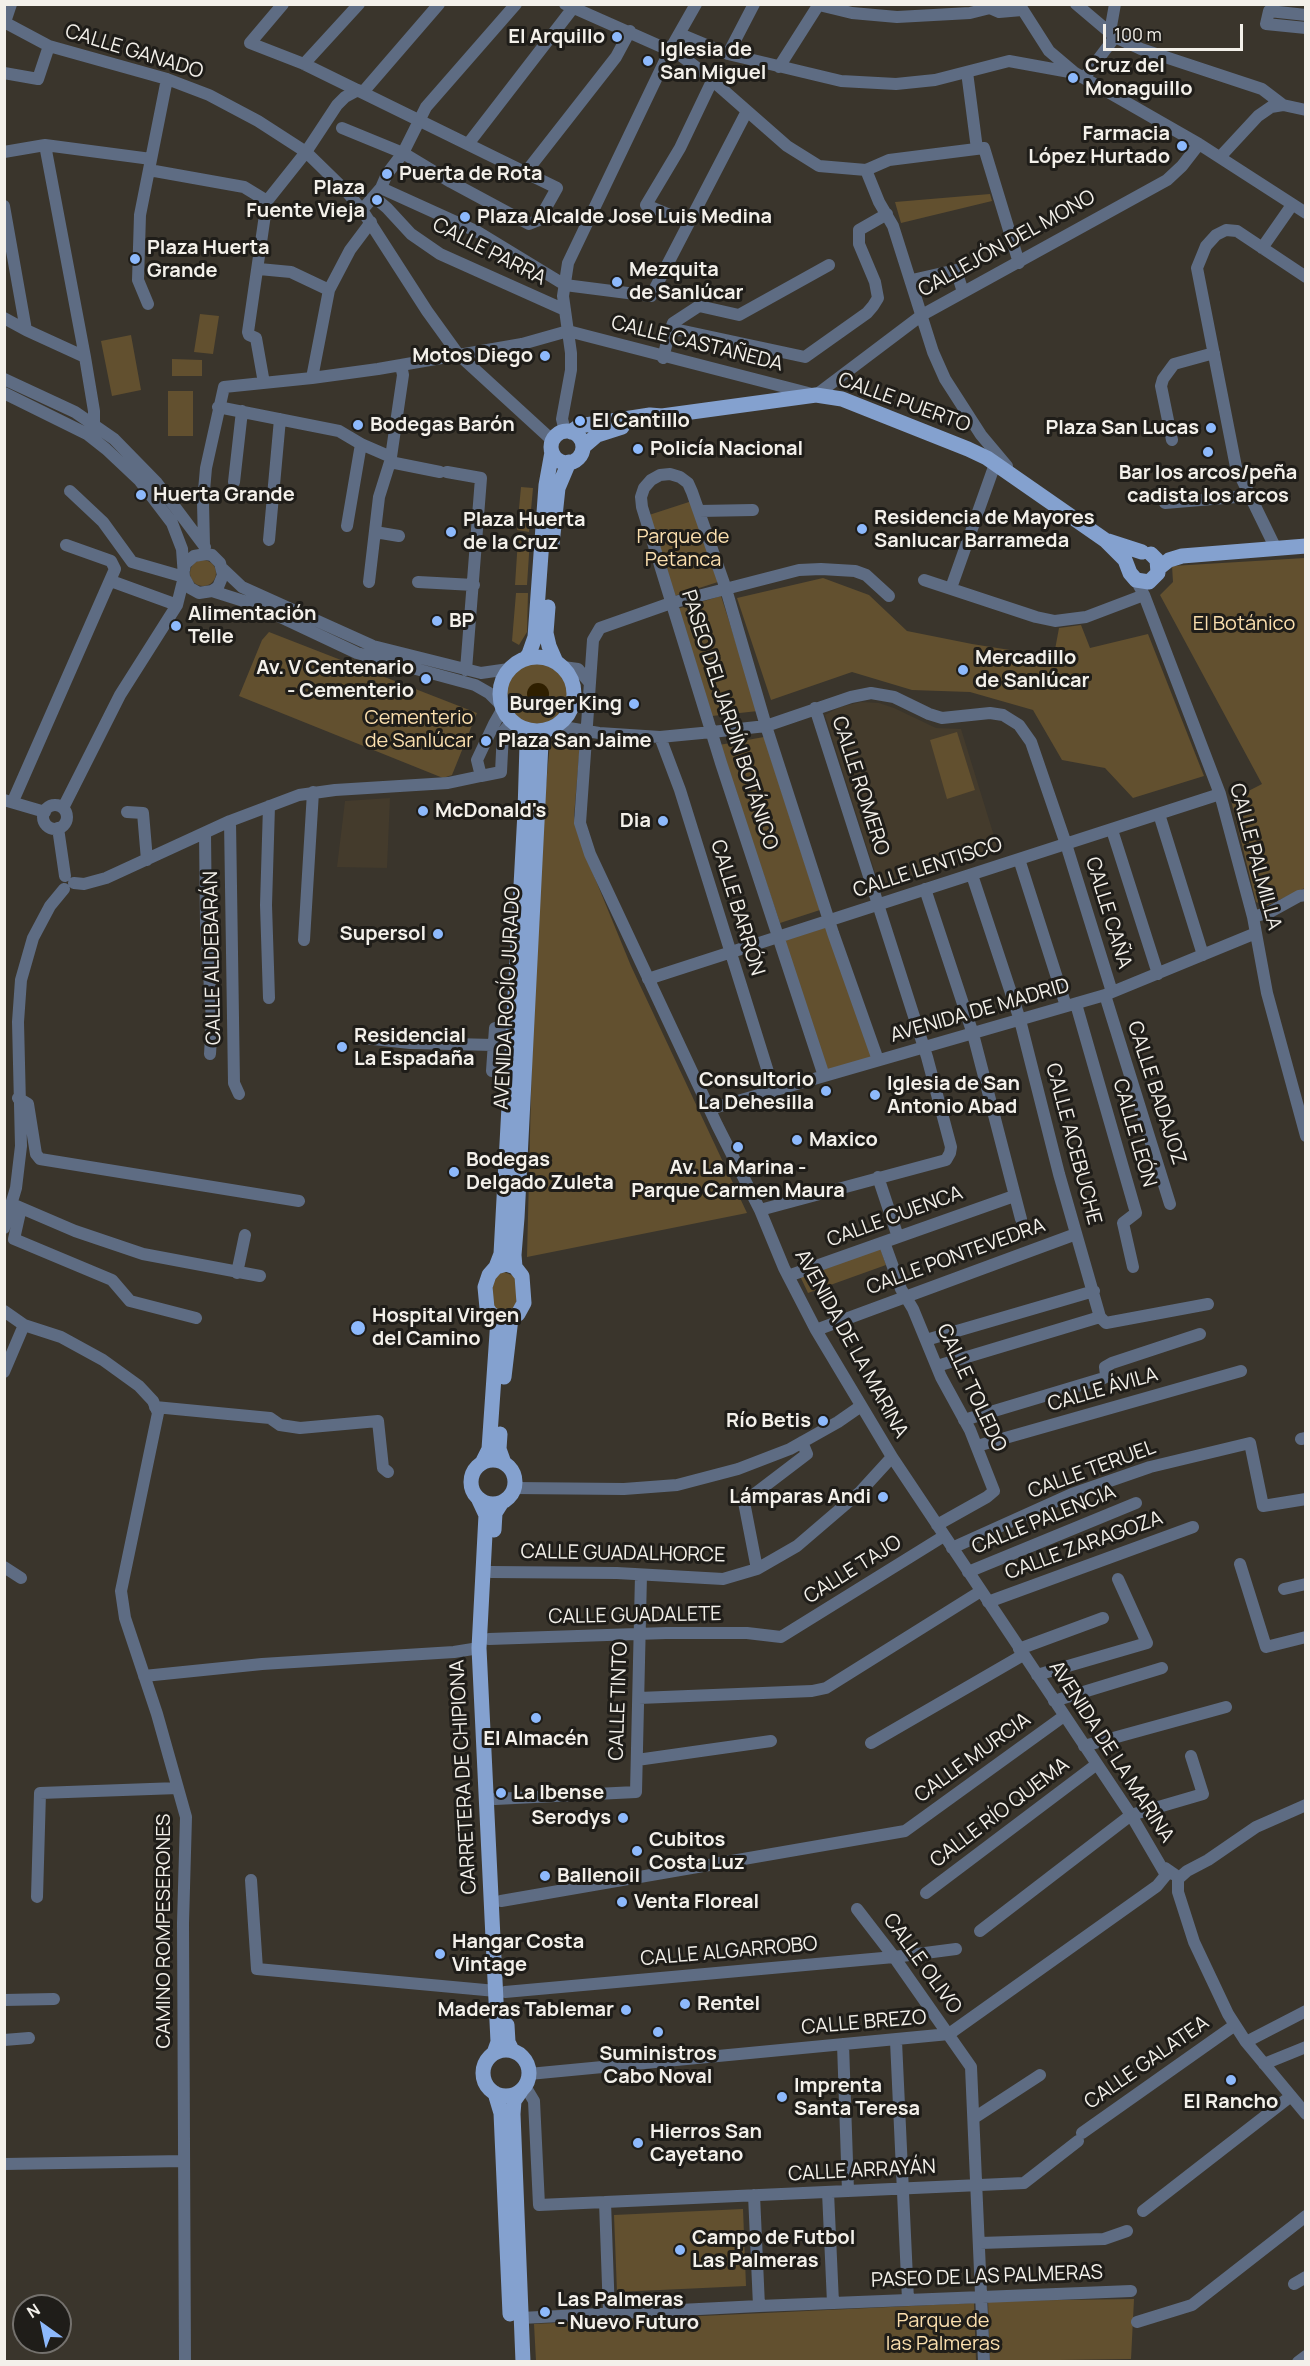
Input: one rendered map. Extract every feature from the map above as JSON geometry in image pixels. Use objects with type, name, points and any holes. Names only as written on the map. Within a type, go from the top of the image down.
[{"type":"main road","name":"CALLE PUERTO","points":[[569,462],[577,459],[583,447],[597,435],[662,416],[816,395],[842,399],[968,449],[995,464],[1105,540],[1125,560],[1140,581]]},
{"type":"main road","name":"CALLE PUERTO","points":[[560,439],[579,426],[650,415],[662,416]]},
{"type":"main road","points":[[560,439],[580,438],[583,447]]},
{"type":"main road","points":[[560,439],[561,461],[569,462],[558,488],[550,557],[546,633],[549,646],[566,666],[574,687],[574,698],[571,709],[557,728],[536,732],[508,716],[500,686],[509,669],[526,658],[536,656],[566,666]]},
{"type":"main road","points":[[526,658],[532,646],[536,628],[546,485],[560,439]]},
{"type":"main road","name":"CALLE PUERTO","points":[[1105,540],[1146,553],[1182,556]]},
{"type":"main road","name":"CALLE PUERTO","points":[[1159,568],[1169,560],[1182,556],[1305,546]]},
{"type":"main road","points":[[1146,553],[1157,560],[1159,568],[1156,576],[1140,581],[1132,559],[1146,553]]},
{"type":"main road","name":"AVENIDA ROCÍO JURADO","points":[[496,1267],[501,1254],[527,744],[508,716]]},
{"type":"main road","name":"AVENIDA ROCÍO JURADO","points":[[515,1268],[514,1251],[541,743],[557,728]]},
{"type":"main road","points":[[506,1264],[515,1268],[522,1276],[524,1303],[518,1314],[504,1319],[491,1314],[485,1301],[486,1281],[496,1267],[506,1264]]},
{"type":"main road","points":[[504,1319],[499,1449],[504,1463],[514,1476],[514,1488],[512,1494],[502,1502],[490,1504],[479,1500],[473,1491],[471,1481],[474,1471],[482,1463],[489,1449],[504,1319]]},
{"type":"main road","points":[[482,1463],[492,1460],[504,1463]]},
{"type":"main road","name":"CARRETERA DE CHIPIONA","points":[[479,1500],[486,1515],[484,1644],[500,1991],[508,2042],[512,2050]]},
{"type":"main road","name":"CARRETERA DE CHIPIONA","points":[[494,2053],[498,2042],[501,1901],[484,1644],[495,1513],[502,1502]]},
{"type":"main road","points":[[522,2361],[513,2114],[514,2101],[525,2083],[525,2059],[512,2050],[494,2053],[484,2065],[483,2076],[486,2086],[495,2093],[511,2096],[525,2083]]},
{"type":"main road","points":[[495,2093],[501,2113],[512,2361]]},
{"type":"street","points":[[4,22],[11,4]]},
{"type":"street","points":[[283,4],[250,43],[304,64],[557,188],[539,220],[530,224],[451,182],[403,153],[342,128]]},
{"type":"street","points":[[304,64],[359,4]]},
{"type":"street","points":[[264,383],[256,338],[249,336],[248,332],[259,269],[267,201],[306,152],[337,105],[345,97],[360,91],[439,4]]},
{"type":"street","points":[[362,210],[378,193],[387,174],[403,153],[426,107],[516,4]]},
{"type":"street","points":[[560,439],[571,370],[563,296],[568,263],[671,48],[696,4]]},
{"type":"street","points":[[728,54],[754,4]]},
{"type":"street","points":[[1077,4],[1113,34],[1141,50],[1262,89],[1283,105]]},
{"type":"street","points":[[1079,75],[1113,34],[1115,4]]},
{"type":"street","points":[[779,67],[819,5],[852,13],[897,17],[970,14],[986,6],[999,12],[1021,7],[1049,51],[1079,75],[1199,144],[1305,213]]},
{"type":"street","points":[[468,144],[572,6],[671,48],[787,146],[819,166],[866,170],[889,160],[980,148]]},
{"type":"street","points":[[1305,15],[1269,11],[1266,24],[1305,28]]},
{"type":"street","name":"CALLE GANADO","points":[[4,22],[50,46],[167,79],[219,100],[258,121],[306,152],[362,210],[427,311],[458,354],[560,439]]},
{"type":"street","points":[[526,172],[616,57],[630,32]]},
{"type":"street","points":[[680,34],[728,54],[841,81],[896,84],[935,80],[1009,61],[1079,75]]},
{"type":"street","points":[[4,74],[38,79],[50,46]]},
{"type":"street","points":[[967,72],[980,148],[1019,263]]},
{"type":"street","points":[[148,304],[138,280],[141,215],[167,79]]},
{"type":"street","points":[[333,79],[339,87],[337,105]]},
{"type":"street","points":[[689,223],[646,205],[680,148],[712,81]]},
{"type":"street","points":[[1220,157],[1258,116],[1271,107],[1283,105],[1305,110]]},
{"type":"street","points":[[378,193],[478,232],[565,285],[651,296],[747,111]]},
{"type":"street","name":"CALLEJÓN DEL MONO","points":[[816,395],[922,315],[1019,263],[1081,225],[1167,180],[1182,166],[1199,144]]},
{"type":"street","points":[[4,152],[45,145],[150,165],[244,187],[267,201]]},
{"type":"street","points":[[45,145],[85,357],[94,424]]},
{"type":"street","points":[[866,170],[879,202],[893,226],[933,352],[945,379],[981,435],[1006,465],[1011,475]]},
{"type":"street","name":"CALLE PARRA","points":[[378,193],[387,208],[411,234],[440,254],[565,310]]},
{"type":"street","points":[[1262,248],[1292,205]]},
{"type":"street","points":[[4,206],[9,257],[26,330]]},
{"type":"street","points":[[669,334],[679,330],[804,357],[867,313],[878,298],[875,282],[859,244],[860,231],[887,214]]},
{"type":"street","points":[[312,378],[329,290],[350,250],[371,222]]},
{"type":"street","points":[[1276,549],[1248,496],[1236,467],[1197,268],[1206,246],[1216,235],[1226,230],[1237,231],[1305,277]]},
{"type":"street","points":[[663,358],[673,323],[699,306],[739,315],[829,264]]},
{"type":"street","points":[[259,269],[291,272],[329,290]]},
{"type":"street","points":[[912,280],[956,270],[963,292]]},
{"type":"street","points":[[4,318],[85,357]]},
{"type":"street","points":[[63,808],[120,695],[177,604],[185,564],[194,556],[206,554],[208,550],[203,502],[206,468],[224,387],[312,378],[402,365],[522,344],[568,332]]},
{"type":"street","name":"CALLE CASTAÑEDA","points":[[568,332],[663,358],[816,395]]},
{"type":"street","points":[[1172,440],[1161,387],[1163,379],[1174,364],[1214,353]]},
{"type":"street","points":[[369,582],[379,497],[390,459],[403,375],[402,365]]},
{"type":"street","points":[[4,379],[75,412],[114,439],[144,468],[223,569],[242,587],[373,646],[466,670],[488,673],[509,669]]},
{"type":"street","points":[[834,380],[834,391],[842,399]]},
{"type":"street","points":[[4,393],[87,434],[106,448],[140,481],[172,523],[182,549],[184,574],[189,587],[199,593]]},
{"type":"street","points":[[218,407],[339,431],[390,459],[443,472],[481,478],[466,670]]},
{"type":"street","points":[[234,482],[243,411]]},
{"type":"street","points":[[269,540],[280,419]]},
{"type":"street","points":[[347,525],[361,444]]},
{"type":"street","points":[[951,588],[995,464]]},
{"type":"street","name":"PASEO DEL JARDÍN BOTÁNICO","points":[[824,1076],[712,732],[642,507],[642,492],[647,483],[665,474],[675,475],[688,483],[699,510],[726,589],[766,726],[829,920],[878,1060]]},
{"type":"street","points":[[70,491],[103,522],[132,562],[184,574]]},
{"type":"street","points":[[1165,503],[1248,496]]},
{"type":"street","points":[[699,510],[753,510]]},
{"type":"street","points":[[375,532],[399,536]]},
{"type":"street","points":[[45,812],[9,800],[115,569],[111,561],[66,545]]},
{"type":"street","points":[[212,591],[221,582],[223,569]]},
{"type":"street","points":[[671,603],[799,570],[842,569],[867,575],[889,596]]},
{"type":"street","points":[[924,580],[1054,621],[1086,617],[1140,581]]},
{"type":"street","points":[[111,581],[177,604],[199,593],[212,591],[253,604],[357,653],[475,685],[489,693],[508,716]]},
{"type":"street","name":"CALLE PALMILLA","points":[[1140,581],[1220,794],[1253,917],[1266,993],[1302,1115],[1305,1136]]},
{"type":"street","points":[[418,582],[474,585]]},
{"type":"street","name":"AVENIDA DE LA MARINA","points":[[671,603],[600,628],[593,640],[580,823],[590,854],[760,1210],[788,1276],[816,1330],[892,1457],[1131,1815],[1171,1879],[1204,1965],[1235,2025],[1305,2115]]},
{"type":"street","points":[[566,666],[592,657]]},
{"type":"street","points":[[566,666],[590,683]]},
{"type":"street","name":"CALLE CAÑA","points":[[557,728],[660,737],[766,726],[815,708],[871,693],[894,697],[929,714],[942,717],[990,713],[1003,715],[1019,725],[1031,742],[1066,844],[1108,994]]},
{"type":"street","name":"CALLE ROMERO","points":[[760,1210],[946,1160],[951,1147],[924,1047],[815,708]]},
{"type":"street","points":[[481,776],[477,760],[488,737],[508,716]]},
{"type":"street","points":[[68,883],[84,884],[106,878],[230,821],[313,792],[448,783],[501,772],[503,732],[508,716]]},
{"type":"street","points":[[557,728],[587,716]]},
{"type":"street","points":[[488,737],[503,742]]},
{"type":"street","name":"CALLE BARRÓN","points":[[660,737],[680,790],[774,1091]]},
{"type":"street","points":[[304,940],[313,792]]},
{"type":"street","name":"CALLE LENTISCO","points":[[648,979],[1220,794]]},
{"type":"street","points":[[45,812],[53,806],[63,808]]},
{"type":"street","points":[[269,806],[266,906],[269,998]]},
{"type":"street","points":[[45,812],[45,823],[51,828],[58,828],[66,820],[63,808]]},
{"type":"street","points":[[127,812],[143,813],[147,860]]},
{"type":"street","points":[[1159,814],[1203,956]]},
{"type":"street","name":"CALLE ALDEBARÁN","points":[[230,821],[234,1083],[239,1094]]},
{"type":"street","points":[[58,828],[68,883],[50,906],[33,938],[21,980],[18,1022],[18,1098],[21,1146],[16,1188],[14,1239],[112,1280],[130,1301],[196,1318]]},
{"type":"street","points":[[1112,830],[1158,974]]},
{"type":"street","points":[[205,833],[206,925],[212,1021],[210,1054]]},
{"type":"street","points":[[1019,859],[1071,1005]]},
{"type":"street","name":"CALLE ACEBUCHE","points":[[972,874],[1020,1020],[1100,1317]]},
{"type":"street","points":[[925,890],[973,1034],[1021,1219]]},
{"type":"street","points":[[1253,917],[1270,912],[1305,895]]},
{"type":"street","name":"AVENIDA DE MADRID","points":[[710,1109],[1108,994],[1256,933]]},
{"type":"street","name":"CALLE BADAJOZ","points":[[1108,994],[1170,1204]]},
{"type":"street","name":"CALLE LEÓN","points":[[1071,1005],[1136,1213],[1123,1223],[1134,1267]]},
{"type":"street","name":"AVENIDA ROCÍO JURADO","points":[[492,1071],[495,1028],[513,1029]]},
{"type":"street","points":[[364,1038],[410,1043],[494,1045]]},
{"type":"street","points":[[18,1098],[28,1104],[36,1154],[40,1159],[299,1201]]},
{"type":"street","points":[[878,1177],[898,1237]]},
{"type":"street","name":"CALLE CUENCA","points":[[788,1276],[1014,1196]]},
{"type":"street","points":[[5,1223],[16,1206]]},
{"type":"street","points":[[16,1206],[75,1232],[143,1254],[260,1276]]},
{"type":"street","name":"CALLE PONTEVEDRA","points":[[816,1330],[1076,1234]]},
{"type":"street","points":[[237,1273],[245,1235]]},
{"type":"street","name":"CALLE TOLEDO","points":[[884,1242],[905,1297],[913,1308],[937,1366],[977,1446],[994,1491],[937,1525]]},
{"type":"street","points":[[926,1340],[1094,1291]]},
{"type":"street","points":[[937,1366],[1100,1317],[1106,1323],[1208,1304]]},
{"type":"street","points":[[4,1311],[24,1325],[61,1337],[103,1360],[139,1386],[153,1401],[155,1407],[270,1418],[280,1425],[300,1428],[378,1421],[383,1468],[388,1472]]},
{"type":"street","points":[[4,1372],[24,1325]]},
{"type":"street","points":[[964,1420],[1104,1378],[1106,1367],[1112,1363],[1200,1334]]},
{"type":"street","name":"CALLE ÁVILA","points":[[977,1446],[1241,1371]]},
{"type":"street","points":[[514,1488],[624,1489],[677,1485],[738,1469],[802,1442],[861,1406]]},
{"type":"street","name":"CAMINO ROMPESERONES","points":[[155,1407],[158,1413],[121,1591],[125,1618],[186,1817],[183,1923],[184,2361]]},
{"type":"street","points":[[757,1569],[744,1502],[807,1454],[802,1442]]},
{"type":"street","name":"CALLE TERUEL","points":[[952,1548],[1072,1494],[1150,1467],[1250,1443],[1263,1506],[1305,1498]]},
{"type":"street","name":"CALLE GUADALHORCE","points":[[491,1572],[641,1575],[723,1580],[757,1569],[797,1546],[821,1528],[860,1492],[892,1457]]},
{"type":"street","name":"CALLE PALENCIA","points":[[968,1572],[1136,1503]]},
{"type":"street","name":"CALLE ZARAGOZA","points":[[639,1698],[812,1691],[826,1688],[984,1597],[1193,1527]]},
{"type":"street","name":"CALLE TAJO","points":[[781,1637],[944,1536]]},
{"type":"street","points":[[1240,1564],[1266,1647],[1305,1637]]},
{"type":"street","points":[[4,1567],[21,1578]]},
{"type":"street","name":"CALLE TINTO","points":[[495,1799],[636,1792],[641,1575]]},
{"type":"street","points":[[1037,1675],[1147,1643],[1118,1579]]},
{"type":"street","points":[[1284,1589],[1305,1584]]},
{"type":"street","points":[[871,1743],[1021,1652],[1103,1618]]},
{"type":"street","name":"CALLE GUADALETE","points":[[144,1676],[262,1664],[454,1652],[484,1644],[640,1634],[747,1633],[781,1637]]},
{"type":"street","points":[[1054,1701],[1162,1668]]},
{"type":"street","points":[[1084,1746],[1226,1707]]},
{"type":"street","name":"CALLE MURCIA","points":[[501,1901],[905,1831],[1064,1716]]},
{"type":"street","points":[[637,1760],[771,1741]]},
{"type":"street","points":[[980,1931],[1131,1815],[1203,1794],[1191,1756]]},
{"type":"street","name":"CALLE RÍO QUEMA","points":[[926,1893],[1097,1764]]},
{"type":"street","points":[[38,1897],[40,1793],[178,1788]]},
{"type":"street","points":[[1171,1879],[1208,1860],[1256,1827],[1305,1805]]},
{"type":"street","name":"CALLE BREZO","points":[[525,2083],[843,2044],[950,2034],[1171,1879]]},
{"type":"street","name":"CALLE ALGARROBO","points":[[251,1880],[257,1970],[500,1991],[894,1957],[956,1949]]},
{"type":"street","name":"CALLE OLIVO","points":[[857,1909],[950,2034],[971,2067],[981,2243],[984,2361]]},
{"type":"street","points":[[4,2001],[54,1999]]},
{"type":"street","points":[[1246,2042],[1305,2011]]},
{"type":"street","name":"CALLE GALATEA","points":[[1080,2137],[1235,2025]]},
{"type":"street","points":[[4,2040],[29,2038]]},
{"type":"street","points":[[896,2040],[908,2300]]},
{"type":"street","points":[[843,2044],[848,2191]]},
{"type":"street","points":[[1264,2064],[1305,2047]]},
{"type":"street","points":[[974,2118],[1040,2075]]},
{"type":"street","name":"CALLE ARRAYÁN","points":[[525,2083],[534,2102],[540,2205],[1024,2183],[1080,2137]]},
{"type":"street","points":[[1143,2211],[1291,2096]]},
{"type":"street","points":[[4,2164],[184,2161]]},
{"type":"street","points":[[828,2192],[833,2303]]},
{"type":"street","points":[[754,2195],[759,2306]]},
{"type":"street","points":[[605,2202],[609,2313]]},
{"type":"street","points":[[1137,2322],[1192,2305],[1305,2216]]},
{"type":"street","points":[[981,2243],[1104,2239],[1126,2231]]},
{"type":"street","points":[[1294,2284],[1305,2277]]},
{"type":"street","name":"PASEO DE LAS PALMERAS","points":[[521,2318],[1131,2291]]},
{"type":"street","points":[[1298,2361],[1305,2356]]},
{"type":"shaded area","points":[[538,683],[546,686],[549,694],[546,702],[538,705],[530,702],[527,694],[530,686]]},
{"type":"shaded area","points":[[861,702],[879,703],[894,708],[936,728],[961,729],[998,849],[880,888],[825,715],[840,707]]},
{"type":"shaded area","points":[[390,798],[387,868],[337,867],[345,801]]},
{"type":"green space","points":[[990,194],[992,201],[901,223],[895,202]]},
{"type":"green space","points":[[200,314],[219,316],[213,354],[194,352]]},
{"type":"green space","points":[[131,335],[141,390],[112,396],[101,341]]},
{"type":"green space","points":[[172,359],[202,360],[202,376],[172,376]]},
{"type":"green space","points":[[168,391],[193,391],[193,436],[168,436]]},
{"type":"green space","points":[[521,487],[533,488],[529,532],[517,530]]},
{"type":"green space","name":"Parque de Petanca","points":[[692,501],[718,582],[674,596],[649,515]]},
{"type":"green space","points":[[518,539],[530,539],[527,585],[515,585]]},
{"type":"green space","name":"El Botánico","points":[[1305,558],[1305,888],[1266,906],[1256,902],[1231,800],[1262,784],[1160,595],[1173,582],[1172,566]]},
{"type":"green space","points":[[203,560],[212,564],[216,573],[212,582],[203,586],[194,582],[190,573],[194,564]]},
{"type":"green space","points":[[823,578],[869,595],[907,631],[972,644],[1054,657],[1072,652],[1054,655],[1059,628],[1081,625],[1090,648],[1148,634],[1204,776],[1133,798],[1105,768],[1062,760],[1033,710],[970,692],[912,690],[852,672],[771,700],[737,598]]},
{"type":"green space","points":[[516,593],[528,593],[527,632],[519,645],[512,641]]},
{"type":"green space","points":[[721,596],[758,711],[712,716],[677,609]]},
{"type":"green space","name":"Cementerio de Sanlúcar","points":[[269,632],[477,713],[452,775],[443,778],[239,696],[262,640]]},
{"type":"green space","points":[[535,663],[545,664],[563,675],[569,695],[562,714],[554,721],[533,726],[523,723],[508,709],[505,699],[509,679],[516,670]]},
{"type":"green space","points":[[957,732],[975,790],[947,799],[930,740]]},
{"type":"green space","points":[[563,733],[575,737],[580,745],[574,816],[585,854],[631,966],[747,1213],[527,1257],[534,973],[543,817],[550,743],[555,736]]},
{"type":"green space","points":[[764,737],[820,910],[780,923],[719,745]]},
{"type":"green space","points":[[829,920],[878,1060],[824,1076],[779,937]]},
{"type":"green space","points":[[880,1247],[886,1265],[808,1293],[800,1276]]},
{"type":"green space","points":[[504,1272],[514,1276],[518,1282],[516,1305],[509,1313],[497,1312],[491,1303],[492,1280],[495,1275]]},
{"type":"green space","name":"Campo de Futbol Las Palmeras","points":[[743,2209],[746,2286],[617,2292],[614,2215]]},
{"type":"green space","points":[[1134,2299],[1131,2359],[990,2361],[988,2301]]},
{"type":"green space","name":"Parque de las Palmeras","points":[[974,2303],[976,2361],[536,2361],[534,2324]]},
{"type":"place","name":"El Arquillo","points":[[617,37]]},
{"type":"place","name":"Iglesia de San Miguel","points":[[648,61]]},
{"type":"place","name":"Cruz del Monaguillo","points":[[1073,78]]},
{"type":"place","name":"Farmacia López Hurtado","points":[[1182,146]]},
{"type":"place","name":"Puerta de Rota","points":[[387,174]]},
{"type":"place","name":"Plaza Fuente Vieja","points":[[377,200]]},
{"type":"place","name":"Plaza Alcalde Jose Luis Medina","points":[[465,217]]},
{"type":"place","name":"Plaza Huerta Grande","points":[[135,259]]},
{"type":"place","name":"Mezquita de Sanlúcar","points":[[617,282]]},
{"type":"place","name":"Motos Diego","points":[[545,356]]},
{"type":"place","name":"El Cantillo","points":[[580,421]]},
{"type":"place","name":"Bodegas Barón","points":[[358,425]]},
{"type":"place","name":"Plaza San Lucas","points":[[1211,428]]},
{"type":"place","name":"Policía Nacional","points":[[638,449]]},
{"type":"place","name":"Bar los arcos/peña cadista los arcos","points":[[1208,452]]},
{"type":"place","name":"Huerta Grande","points":[[141,495]]},
{"type":"place","name":"Residencia de Mayores Sanlucar Barrameda","points":[[862,529]]},
{"type":"place","name":"Plaza Huerta de la Cruz","points":[[451,532]]},
{"type":"place","name":"BP","points":[[437,621]]},
{"type":"place","name":"Alimentación Telle","points":[[176,626]]},
{"type":"place","name":"Mercadillo de Sanlúcar","points":[[963,670]]},
{"type":"place","name":"Av. V Centenario - Cementerio","points":[[426,679]]},
{"type":"place","name":"Burger King","points":[[634,704]]},
{"type":"place","name":"Plaza San Jaime","points":[[486,741]]},
{"type":"place","name":"McDonald's","points":[[423,811]]},
{"type":"place","name":"Dia","points":[[663,821]]},
{"type":"place","name":"Supersol","points":[[438,934]]},
{"type":"place","name":"Residencial La Espadaña","points":[[342,1047]]},
{"type":"place","name":"Consultorio La Dehesilla","points":[[826,1091]]},
{"type":"place","name":"Iglesia de San Antonio Abad","points":[[875,1095]]},
{"type":"place","name":"Maxico","points":[[797,1140]]},
{"type":"place","name":"Av. La Marina - Parque Carmen Maura","points":[[738,1147]]},
{"type":"place","name":"Bodegas Delgado Zuleta","points":[[454,1172]]},
{"type":"place","name":"Hospital Virgen del Camino","points":[[358,1328]]},
{"type":"place","name":"Río Betis","points":[[823,1421]]},
{"type":"place","name":"Lámparas Andi","points":[[883,1497]]},
{"type":"place","name":"El Almacén","points":[[536,1718]]},
{"type":"place","name":"La Ibense","points":[[501,1793]]},
{"type":"place","name":"Serodys","points":[[623,1818]]},
{"type":"place","name":"Cubitos Costa Luz","points":[[637,1851]]},
{"type":"place","name":"Ballenoil","points":[[545,1876]]},
{"type":"place","name":"Venta Floreal","points":[[622,1902]]},
{"type":"place","name":"Hangar Costa Vintage","points":[[440,1954]]},
{"type":"place","name":"Rentel","points":[[685,2004]]},
{"type":"place","name":"Maderas Tablemar","points":[[626,2010]]},
{"type":"place","name":"Suministros Cabo Noval","points":[[658,2032]]},
{"type":"place","name":"El Rancho","points":[[1231,2080]]},
{"type":"place","name":"Imprenta Santa Teresa","points":[[782,2097]]},
{"type":"place","name":"Hierros San Cayetano","points":[[638,2143]]},
{"type":"place","name":"Campo de Futbol Las Palmeras","points":[[680,2250]]},
{"type":"place","name":"Las Palmeras - Nuevo Futuro","points":[[545,2312]]}]
